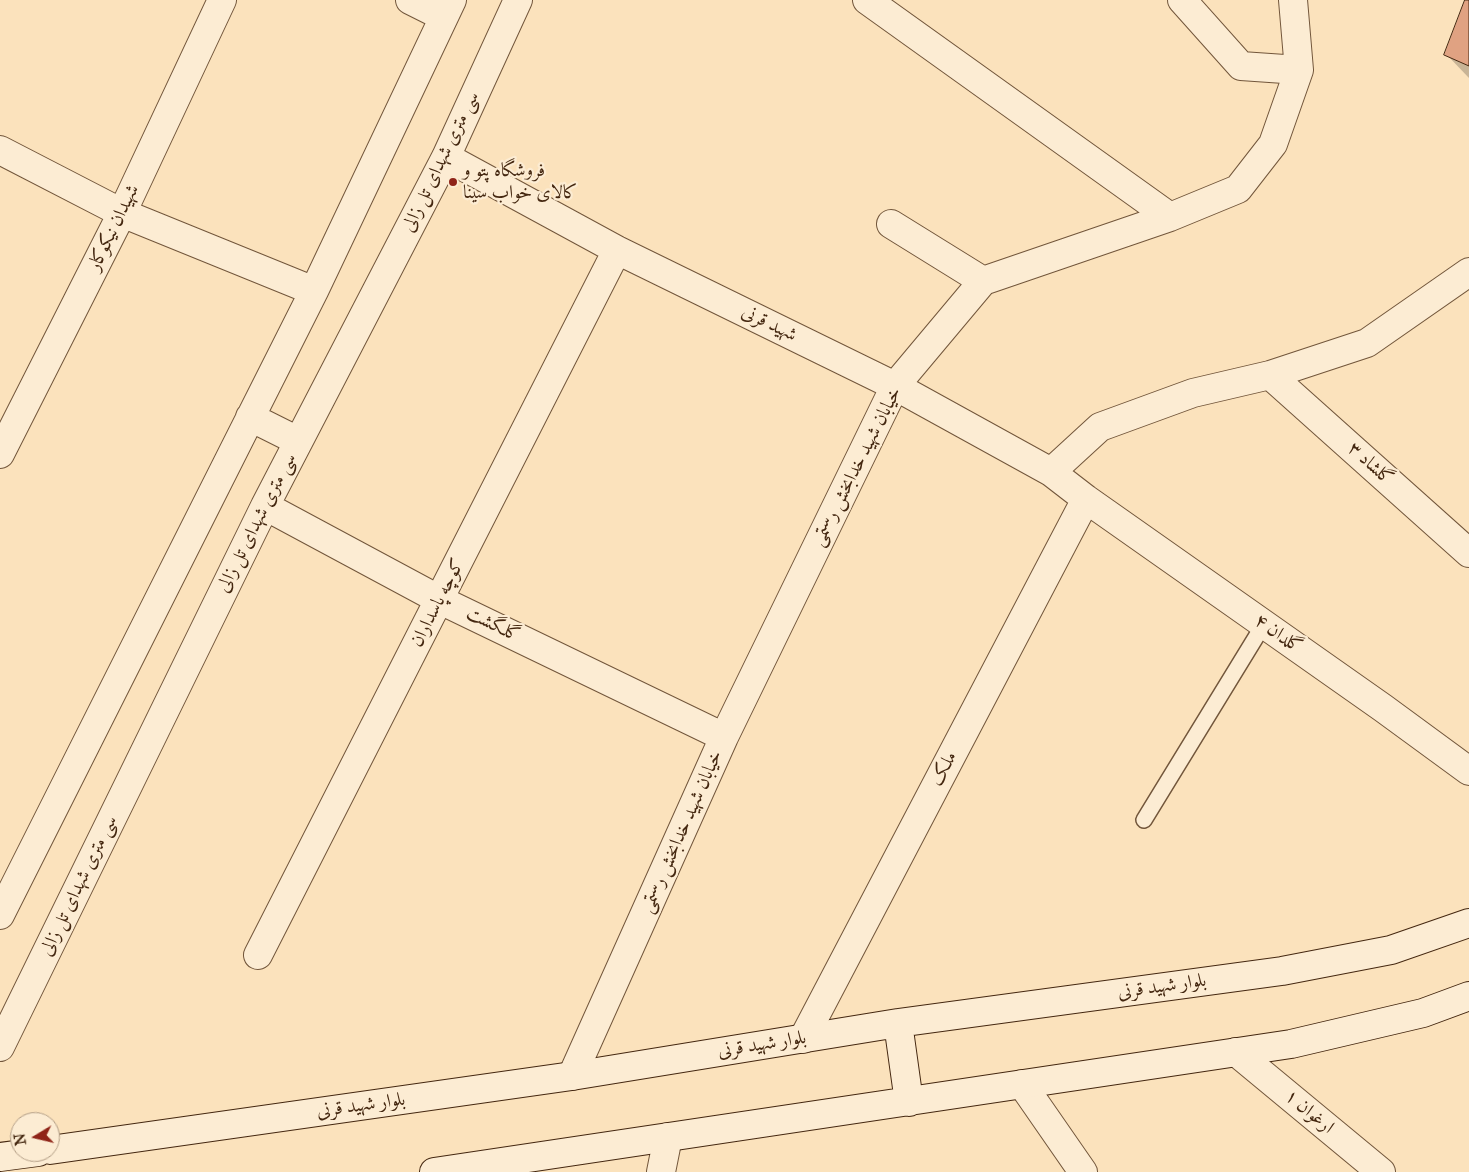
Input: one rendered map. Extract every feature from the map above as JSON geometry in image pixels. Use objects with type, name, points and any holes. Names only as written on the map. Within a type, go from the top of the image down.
[{"type":"street","name":"شهیدان نیکوکار","points":[[0,454],[122,213],[222,0]]},
{"type":"street","points":[[3,899],[314,292],[448,9],[410,0]]},
{"type":"street","name":"سی متری شهدای تل زالی","points":[[0,1047],[265,506],[446,157],[518,0]]},
{"type":"street","points":[[867,0],[1170,217]]},
{"type":"street","points":[[1182,0],[1241,66],[1299,70]]},
{"type":"street","points":[[891,224],[983,281],[1170,217],[1238,189],[1273,144],[1299,70],[1293,0]]},
{"type":"street","points":[[0,150],[122,213],[314,292]]},
{"type":"street","name":"شهید قرنی","points":[[446,157],[617,250],[896,386],[1051,472],[1086,499]]},
{"type":"street","name":"کوچه پاسداران","points":[[258,955],[617,250]]},
{"type":"street","points":[[1051,472],[1100,427],[1193,393],[1270,375],[1367,344],[1469,272]]},
{"type":"street","name":"خیابان شهید خدابخش رستمی","points":[[572,1076],[724,737],[896,386],[983,281]]},
{"type":"street","name":"گلشاد ۳","points":[[1270,375],[1469,553]]},
{"type":"street","points":[[250,417],[298,441]]},
{"type":"street","name":"گلدان ۴","points":[[1086,499],[1384,708],[1469,771]]},
{"type":"street","name":"ملک","points":[[803,1039],[1086,499]]},
{"type":"street","name":"گلگشت","points":[[265,506],[440,600],[724,737]]},
{"type":"street","name":"بلوار شهید قرنی","points":[[60,1149],[572,1076],[898,1023],[1282,971],[1392,950],[1469,924]]},
{"type":"street","points":[[434,1172],[1290,1044],[1423,1013],[1469,996]]},
{"type":"street","points":[[898,1023],[908,1102]]},
{"type":"street","name":"ارغوان ۱","points":[[1236,1052],[1381,1172]]},
{"type":"street","points":[[1022,1084],[1083,1170]]},
{"type":"street","points":[[661,1172],[668,1137]]},
{"type":"lane","points":[[1144,820],[1264,624]]},
{"type":"building","points":[[1465,0],[1469,0],[1469,66],[1444,55]]},
{"type":"place","name":"فروشگاه پتو و کالای خواب سینا","points":[[453,182]]}]
